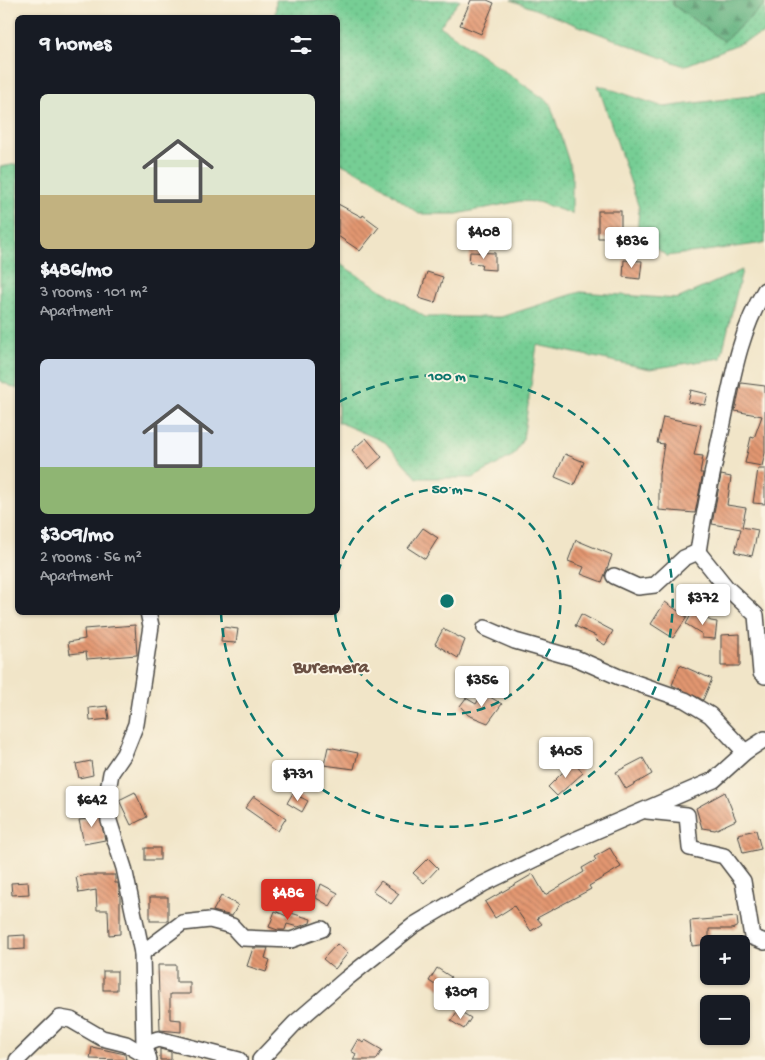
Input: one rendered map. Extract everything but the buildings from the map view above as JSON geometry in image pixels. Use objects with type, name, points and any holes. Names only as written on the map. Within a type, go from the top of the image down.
[{"type":"street","points":[[765,290],[748,320],[729,384],[706,499],[698,552],[726,587],[756,615],[761,673],[765,676]]},
{"type":"street","points":[[614,576],[638,587],[655,585],[684,558],[698,552]]},
{"type":"street","points":[[147,1054],[142,953],[124,868],[109,821],[107,796],[112,773],[124,754],[136,724],[150,635],[151,626],[149,615]]},
{"type":"street","points":[[485,628],[515,641],[578,659],[619,677],[685,700],[710,715],[745,752]]},
{"type":"street","points":[[260,1060],[295,1023],[346,979],[414,925],[483,884],[570,842],[714,780],[745,752],[765,739]]},
{"type":"street","points":[[645,811],[687,815],[690,848],[724,856],[743,881],[752,937],[765,942]]},
{"type":"street","points":[[142,953],[182,923],[210,920],[232,926],[244,938],[291,940],[322,929]]},
{"type":"street","points":[[17,1060],[60,1018],[71,1020],[102,1038],[126,1044],[147,1054]]},
{"type":"street","points":[[147,1054],[158,1039],[239,1060]]},
{"type":"green space","points":[[276,0],[460,0],[440,26],[550,103],[572,172],[572,214],[538,202],[520,201],[457,214],[419,214],[374,180],[340,163],[340,15],[275,15]]},
{"type":"green space","points":[[511,0],[673,0],[673,5],[724,41],[765,4],[765,33],[684,66]]},
{"type":"green space","points":[[673,0],[765,0],[765,4],[724,41],[673,5]]},
{"type":"green space","points":[[598,85],[664,107],[765,94],[765,243],[667,256],[637,236],[639,208]]},
{"type":"green space","points":[[15,164],[15,388],[0,381],[0,167]]},
{"type":"green space","points":[[340,264],[425,317],[501,317],[580,292],[677,299],[742,270],[721,358],[650,369],[537,345],[523,439],[514,455],[473,478],[417,478],[385,442],[340,423]]},
{"type":"district","name":"Buremera","points":[[331,665]]}]
